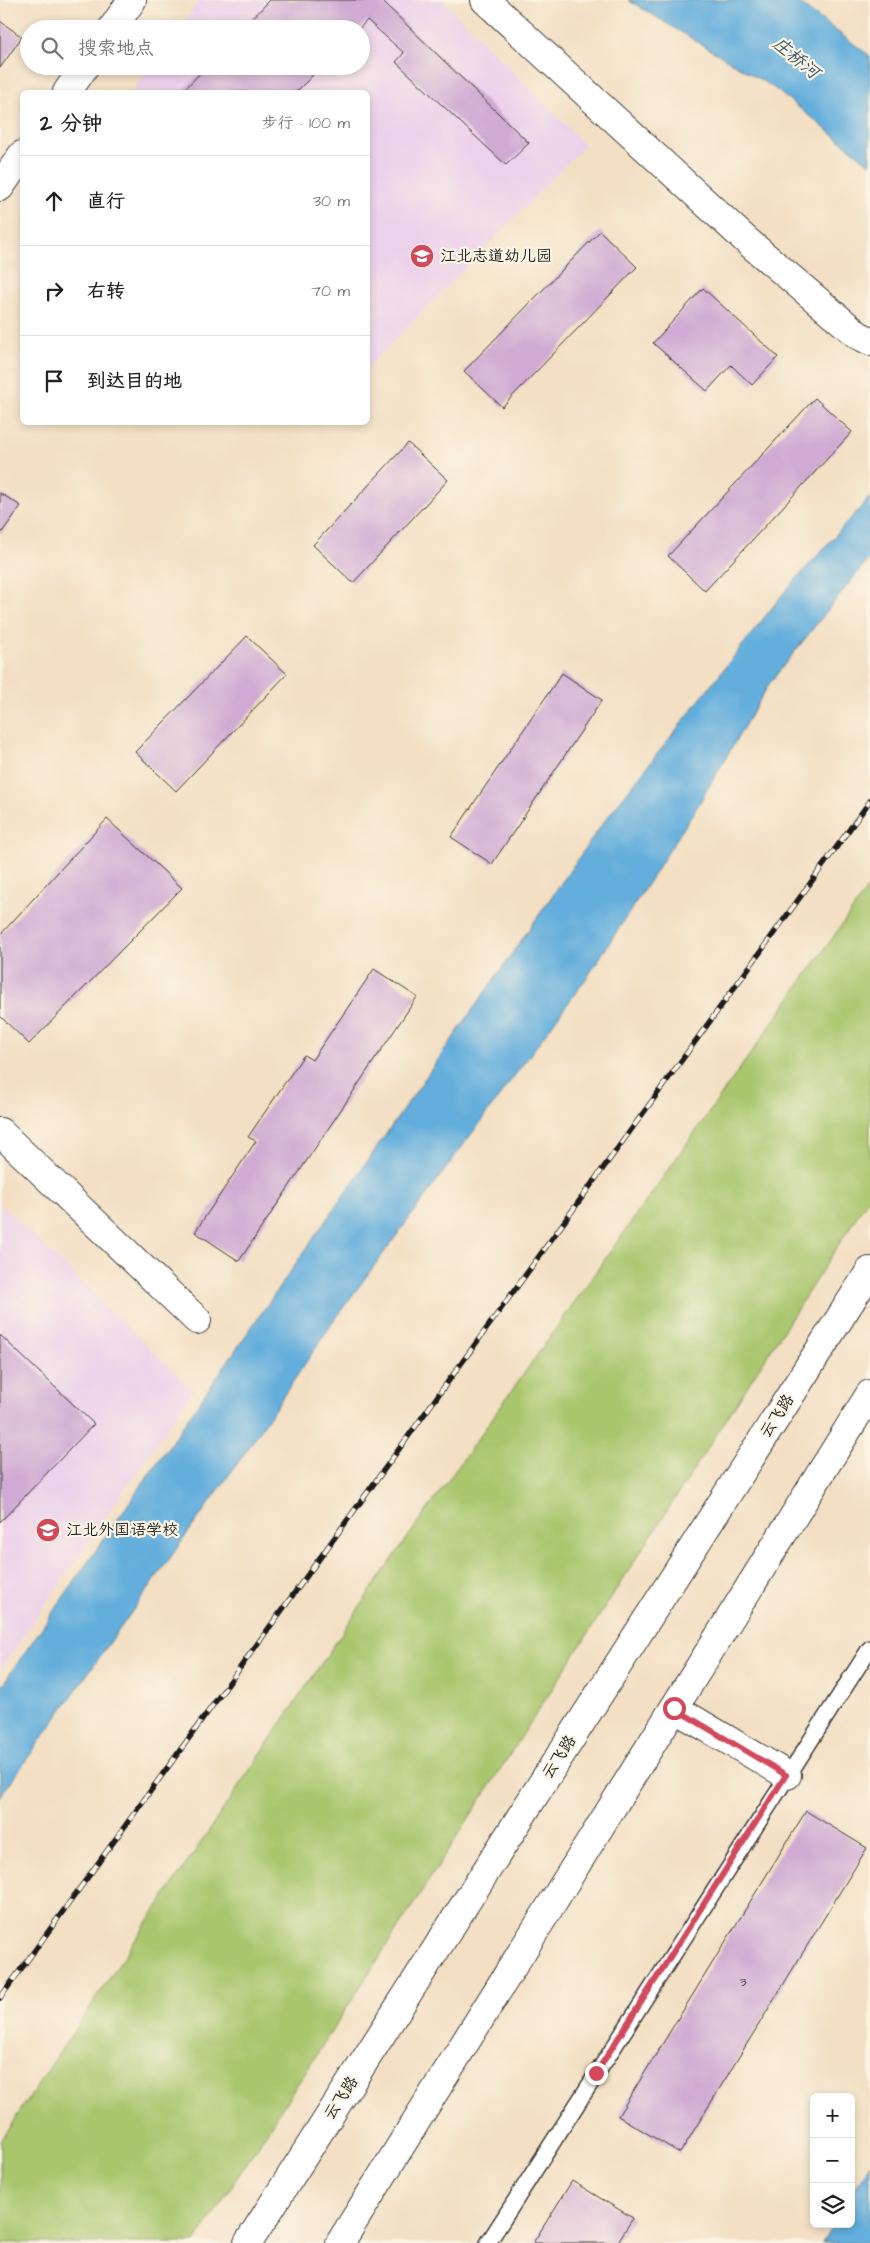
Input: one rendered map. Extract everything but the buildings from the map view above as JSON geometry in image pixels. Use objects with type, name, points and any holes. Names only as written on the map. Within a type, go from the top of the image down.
[{"type":"main road","points":[[118,20],[132,0]]},
{"type":"main road","points":[[485,0],[747,241],[858,335],[870,341]]},
{"type":"main road","points":[[68,90],[79,75]]},
{"type":"main road","points":[[0,187],[20,158]]},
{"type":"main road","points":[[0,1132],[197,1320]]},
{"type":"main road","name":"云飞路","points":[[248,2243],[870,1271]]},
{"type":"main road","points":[[340,2243],[870,1394]]},
{"type":"main road","points":[[674,1708],[786,1775]]},
{"type":"lane","points":[[488,2243],[786,1775],[870,1648]]},
{"type":"shaded area","name":"江北志道幼儿园","points":[[200,0],[443,0],[585,145],[370,365],[370,90],[133,90],[144,75],[370,75],[370,20],[186,20]]},
{"type":"shaded area","name":"江北外国语学校","points":[[0,1204],[193,1390],[0,1670]]},
{"type":"green space","points":[[870,885],[870,1196],[195,2243],[0,2243],[0,2141],[379,1578]]},
{"type":"water","name":"庄桥河","points":[[628,0],[795,0],[870,56],[870,164],[774,88]]},
{"type":"water","points":[[870,497],[870,557],[769,684],[694,812],[588,976],[335,1319],[249,1447],[0,1797],[0,1688],[603,823],[782,595]]},
{"type":"water","points":[[870,2164],[870,2243],[822,2243],[831,2228],[855,2228],[855,2188]]},
{"type":"railway","points":[[0,1998],[870,801]]},
{"type":"place","name":"江北志道幼儿园","points":[[422,256]]},
{"type":"place","name":"江北外国语学校","points":[[48,1530]]},
{"type":"route","points":[[596,2073],[786,1775],[674,1708]]}]
